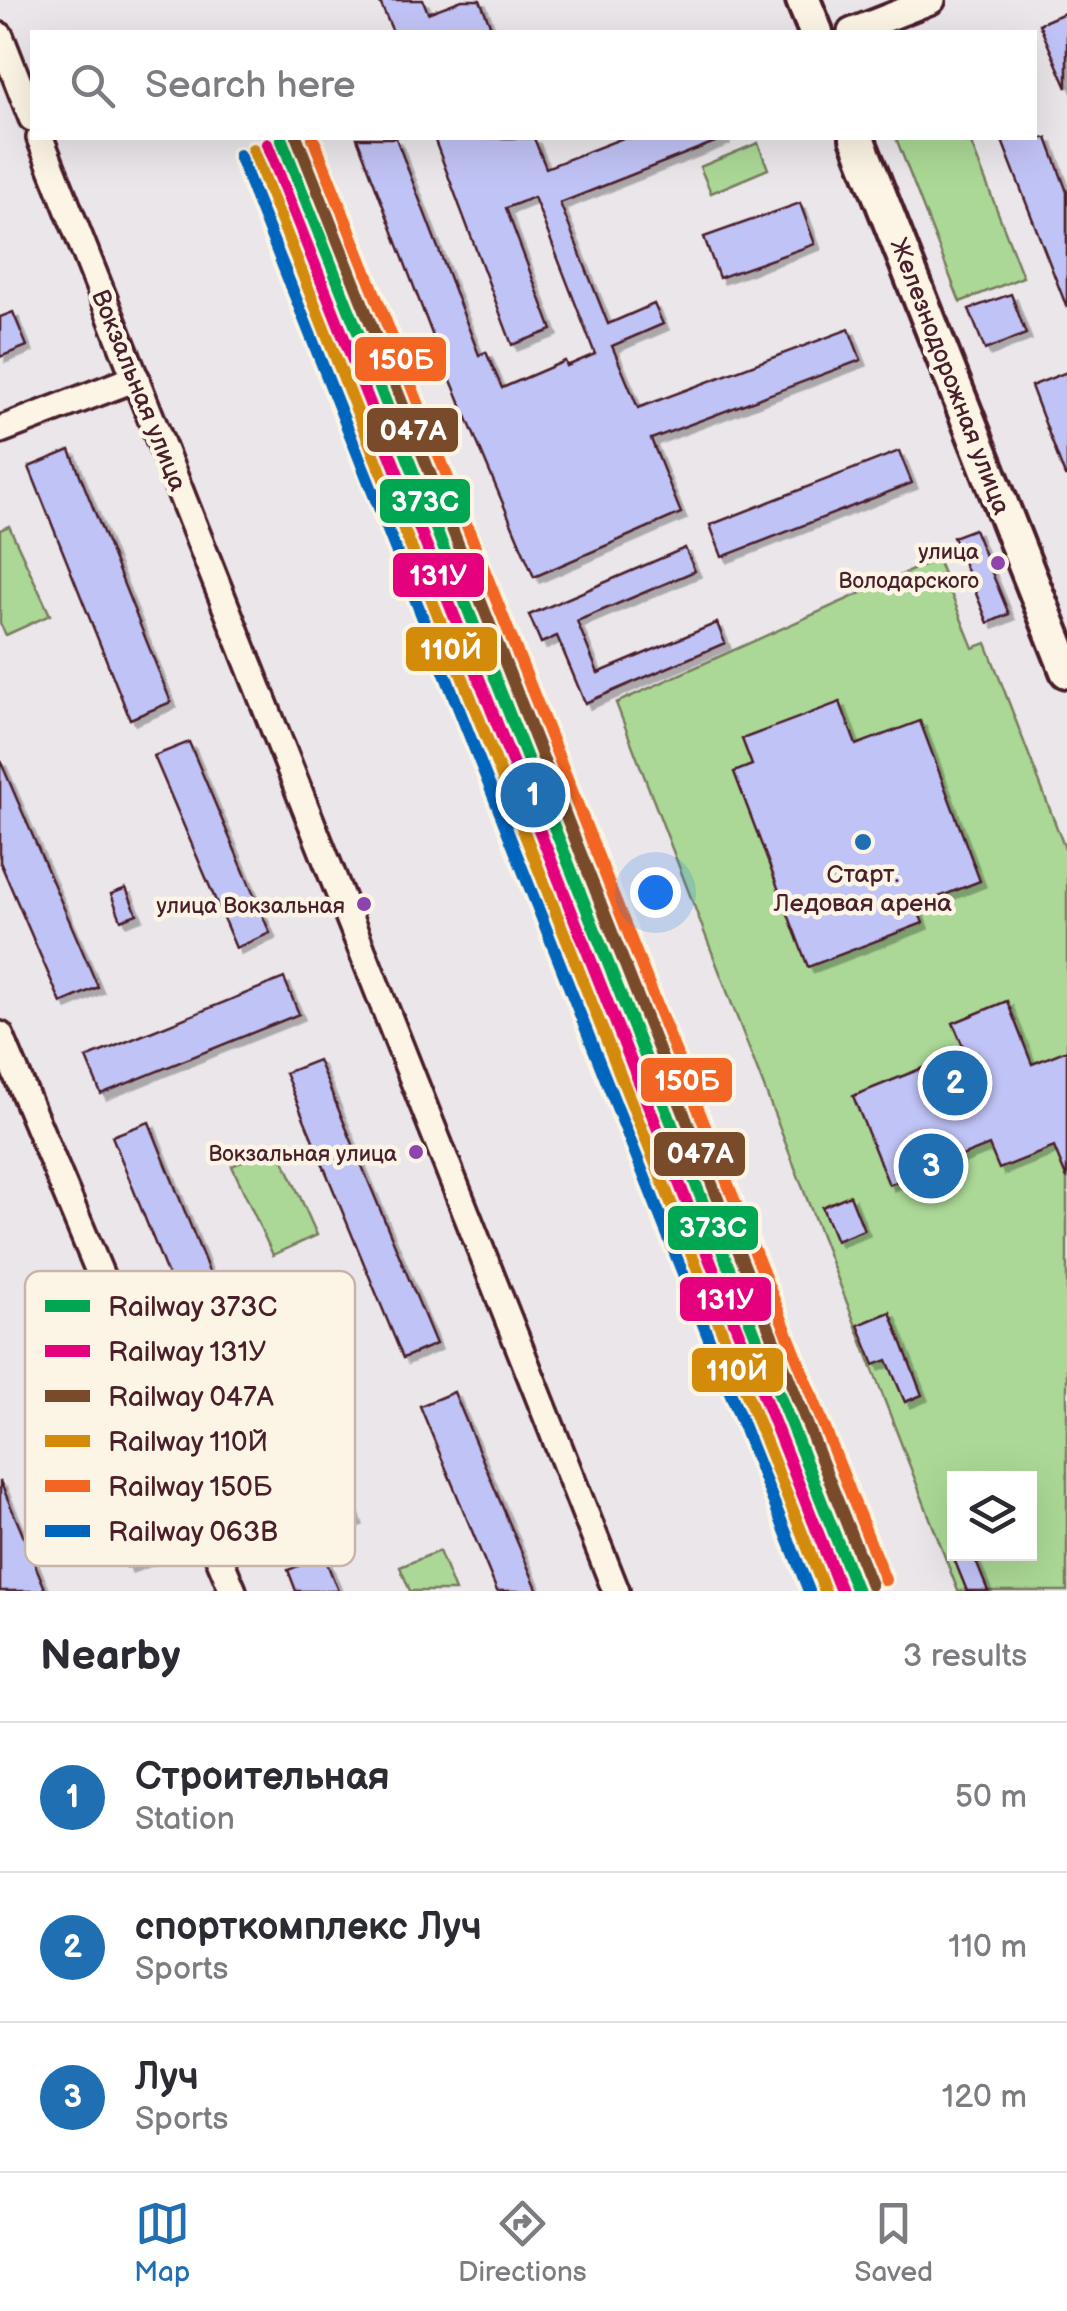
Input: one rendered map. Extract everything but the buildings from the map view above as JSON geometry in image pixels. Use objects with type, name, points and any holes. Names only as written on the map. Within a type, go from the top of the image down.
[{"type":"main road","points":[[802,0],[815,30]]},
{"type":"main road","name":"Железнодорожная улица","points":[[858,140],[1067,670]]},
{"type":"street","points":[[856,30],[932,0]]},
{"type":"street","points":[[0,36],[30,113]]},
{"type":"street","name":"Вокзальная улица","points":[[41,140],[616,1591]]},
{"type":"street","points":[[0,430],[136,378]]},
{"type":"street","points":[[0,1035],[99,1271]]},
{"type":"street","points":[[223,1566],[233,1591]]},
{"type":"green space","points":[[897,140],[970,140],[1023,277],[960,302]]},
{"type":"green space","points":[[758,143],[768,169],[711,193],[700,167]]},
{"type":"green space","points":[[9,526],[50,615],[6,635],[0,623],[0,530]]},
{"type":"green space","points":[[937,559],[973,648],[986,643],[1067,854],[1067,1591],[958,1591],[616,703]]},
{"type":"green space","points":[[277,1145],[317,1235],[273,1255],[232,1166]]},
{"type":"green space","points":[[439,1551],[455,1591],[410,1591],[400,1567]]},
{"type":"rail line","name":"373C","points":[[282,140],[857,1591]]},
{"type":"rail line","name":"047А","points":[[298,140],[871,1585]]},
{"type":"rail line","name":"150Б","points":[[314,140],[885,1580]]},
{"type":"rail line","name":"131У","points":[[267,144],[841,1591]]},
{"type":"rail line","name":"110Й","points":[[253,149],[825,1591]]},
{"type":"rail line","name":"063В","points":[[239,155],[809,1591]]},
{"type":"place","name":"улица Володарского","points":[[998,563]]},
{"type":"place","name":"Строительная","points":[[533,795]]},
{"type":"place","name":"Старт. Ледовая арена","points":[[863,842]]},
{"type":"place","name":"улица Вокзальная","points":[[364,904]]},
{"type":"place","name":"спорткомплекс Луч","points":[[955,1083]]},
{"type":"place","name":"Вокзальная улица","points":[[416,1152]]},
{"type":"place","name":"Луч","points":[[931,1166]]}]
